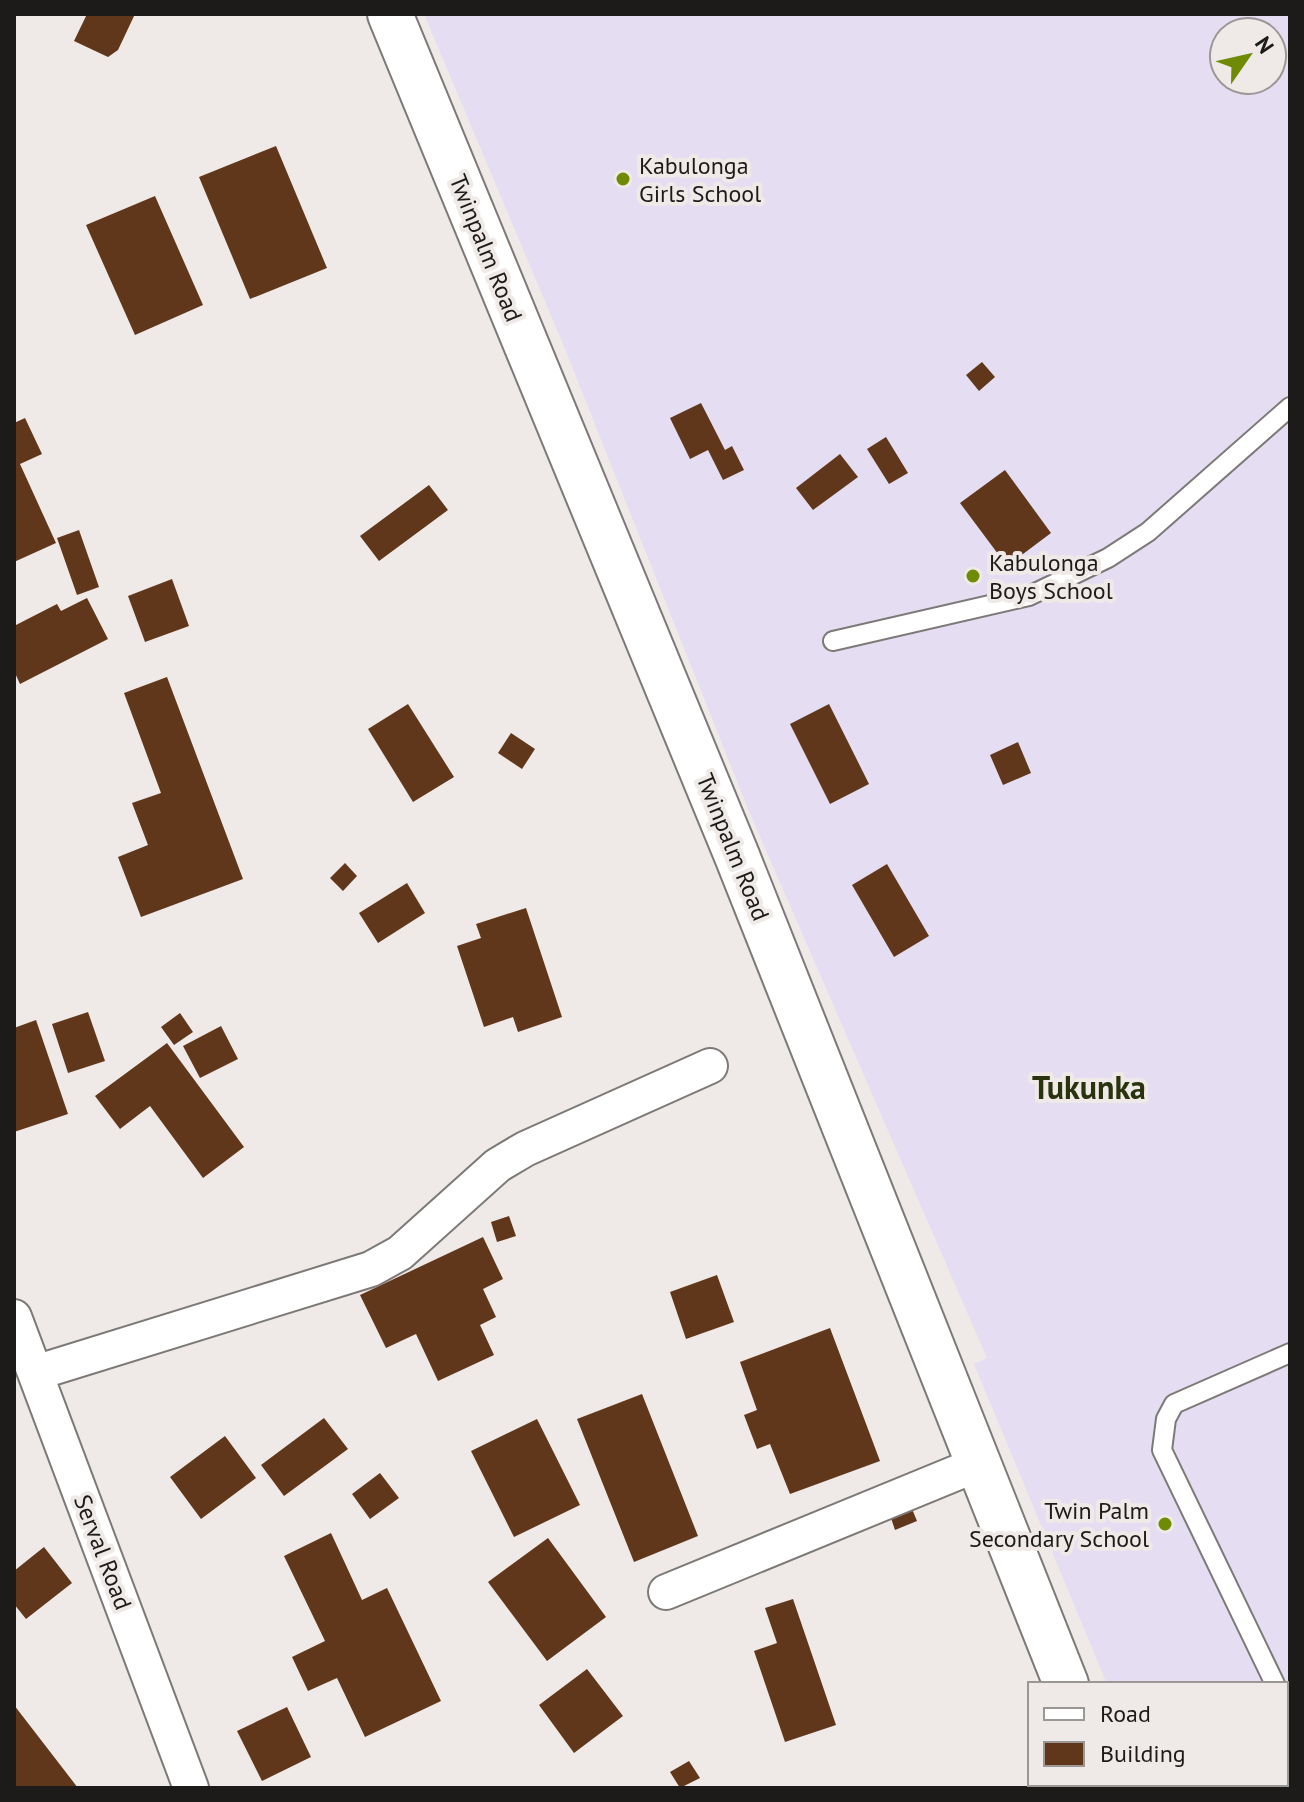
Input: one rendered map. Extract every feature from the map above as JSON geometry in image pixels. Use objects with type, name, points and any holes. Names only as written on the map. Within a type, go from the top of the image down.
[{"type":"main road","name":"Twinpalm Road","points":[[390,14],[731,841],[1065,1682]]},
{"type":"street","points":[[35,1373],[371,1269],[400,1253],[476,1184],[512,1157],[710,1066]]},
{"type":"street","name":"Serval Road","points":[[14,1317],[191,1788]]},
{"type":"street","points":[[666,1592],[978,1464]]},
{"type":"lane","points":[[833,641],[1029,596],[1108,558],[1148,532],[1290,407]]},
{"type":"lane","points":[[1274,1682],[1162,1450],[1166,1419],[1174,1404],[1290,1353]]},
{"type":"shaded area","name":"Kabulonga Boys School","points":[[424,14],[1290,14],[1290,1788],[1150,1788],[1288,1786],[1288,1682],[1106,1682],[974,1364],[987,1358],[748,809],[563,344]]},
{"type":"building","points":[[87,14],[135,14],[118,50],[108,57],[74,41]]},
{"type":"building","points":[[276,146],[327,268],[250,299],[199,177]]},
{"type":"building","points":[[155,196],[203,305],[135,335],[86,225]]},
{"type":"building","points":[[982,362],[995,377],[979,391],[966,375]]},
{"type":"building","points":[[701,403],[725,450],[732,446],[744,470],[723,480],[708,450],[690,459],[670,418]]},
{"type":"building","points":[[25,418],[42,454],[20,464],[56,543],[14,562],[14,423]]},
{"type":"building","points":[[886,437],[908,473],[889,484],[867,449]]},
{"type":"building","points":[[840,454],[858,477],[813,510],[796,488]]},
{"type":"building","points":[[1005,470],[1051,533],[1007,566],[960,503]]},
{"type":"building","points":[[429,485],[448,510],[379,561],[360,536]]},
{"type":"building","points":[[79,530],[99,587],[77,595],[57,538]]},
{"type":"building","points":[[172,579],[189,626],[145,642],[128,596]]},
{"type":"building","points":[[87,598],[108,639],[20,684],[14,671],[14,626],[57,604],[61,611]]},
{"type":"building","points":[[167,677],[243,879],[141,917],[118,857],[148,845],[132,803],[161,793],[124,693]]},
{"type":"building","points":[[408,704],[454,777],[413,802],[368,729]]},
{"type":"building","points":[[829,704],[869,784],[830,804],[790,724]]},
{"type":"building","points":[[511,733],[535,749],[522,769],[498,753]]},
{"type":"building","points":[[1018,742],[1031,773],[1003,785],[990,755]]},
{"type":"building","points":[[345,863],[357,876],[343,891],[330,878]]},
{"type":"building","points":[[887,864],[929,936],[894,957],[852,885]]},
{"type":"building","points":[[407,883],[425,913],[378,943],[359,913]]},
{"type":"building","points":[[526,908],[562,1017],[518,1032],[513,1017],[484,1027],[457,946],[481,938],[476,924]]},
{"type":"building","points":[[88,1012],[105,1061],[68,1073],[52,1024]]},
{"type":"building","points":[[180,1013],[193,1032],[174,1045],[161,1027]]},
{"type":"building","points":[[36,1020],[68,1114],[14,1132],[14,1028]]},
{"type":"building","points":[[221,1026],[238,1059],[200,1078],[183,1046]]},
{"type":"building","points":[[167,1043],[244,1147],[203,1178],[150,1106],[120,1129],[95,1096]]},
{"type":"building","points":[[509,1216],[516,1236],[497,1242],[491,1222]]},
{"type":"building","points":[[483,1237],[503,1279],[483,1289],[496,1317],[480,1325],[494,1355],[438,1381],[416,1334],[386,1348],[360,1295]]},
{"type":"building","points":[[717,1275],[734,1322],[686,1339],[670,1292]]},
{"type":"building","points":[[830,1328],[880,1461],[790,1494],[770,1444],[757,1449],[744,1415],[757,1410],[740,1362]]},
{"type":"building","points":[[642,1394],[698,1536],[634,1562],[577,1419]]},
{"type":"building","points":[[324,1418],[348,1449],[284,1496],[261,1465]]},
{"type":"building","points":[[537,1419],[580,1505],[514,1537],[471,1451]]},
{"type":"building","points":[[225,1436],[256,1478],[201,1519],[170,1477]]},
{"type":"building","points":[[380,1473],[399,1498],[370,1519],[352,1494]]},
{"type":"building","points":[[910,1504],[917,1521],[895,1530],[889,1512]]},
{"type":"building","points":[[331,1533],[362,1600],[387,1588],[441,1701],[365,1737],[337,1678],[308,1691],[292,1657],[325,1641],[284,1556]]},
{"type":"building","points":[[548,1538],[606,1617],[547,1661],[488,1582]]},
{"type":"building","points":[[44,1547],[72,1583],[26,1619],[14,1604],[14,1571]]},
{"type":"building","points":[[793,1599],[836,1725],[785,1742],[754,1651],[777,1643],[765,1608]]},
{"type":"building","points":[[587,1669],[623,1716],[574,1753],[539,1705]]},
{"type":"building","points":[[14,1705],[78,1788],[14,1788]]},
{"type":"building","points":[[287,1707],[311,1757],[262,1781],[237,1731]]},
{"type":"building","points":[[689,1761],[700,1778],[680,1788],[670,1772]]},
{"type":"place","name":"Kabulonga Girls School","points":[[623,179]]},
{"type":"place","name":"Kabulonga Boys School","points":[[973,576]]},
{"type":"place","name":"Twin Palm Secondary School","points":[[1165,1524]]},
{"type":"district","name":"Tukunka","points":[[1089,1087]]}]
